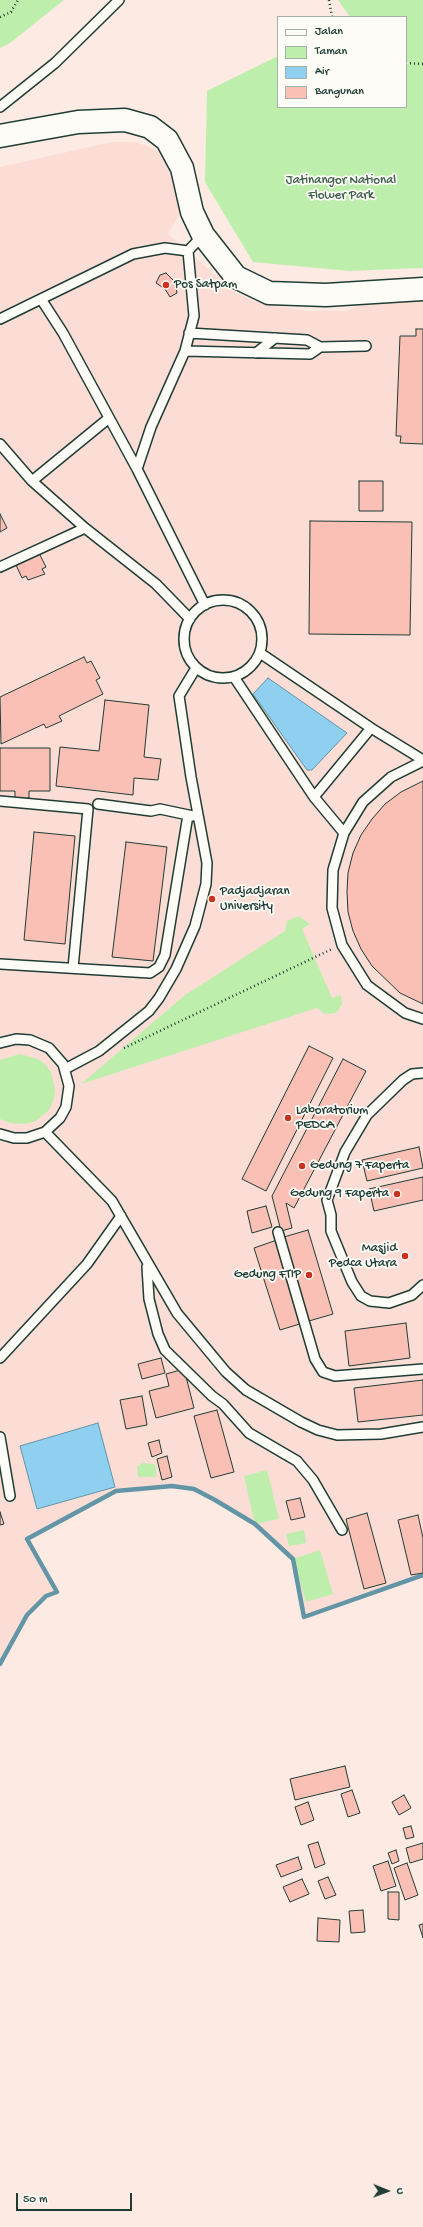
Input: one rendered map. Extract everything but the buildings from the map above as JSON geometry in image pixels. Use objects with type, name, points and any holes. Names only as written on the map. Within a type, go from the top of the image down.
[{"type":"main road","points":[[0,136],[78,122],[125,120],[150,127],[167,140],[182,168],[192,212],[203,235],[236,277],[270,293],[326,295],[423,289]]},
{"type":"lane","points":[[0,107],[55,63],[119,0]]},
{"type":"lane","points":[[137,469],[152,427],[185,351],[194,316],[188,251],[203,235]]},
{"type":"lane","points":[[2,315],[41,299],[144,251],[165,248],[188,251]]},
{"type":"lane","points":[[41,299],[63,333],[137,469],[205,605]]},
{"type":"lane","points":[[189,333],[307,340],[320,347],[366,346]]},
{"type":"lane","points":[[256,353],[275,338]]},
{"type":"lane","points":[[185,351],[310,354],[320,347]]},
{"type":"lane","points":[[32,481],[109,418]]},
{"type":"lane","points":[[0,444],[32,481],[85,528],[156,584],[190,619]]},
{"type":"lane","points":[[0,567],[85,528]]},
{"type":"lane","points":[[226,600],[245,607],[259,624],[262,634],[260,653],[249,668],[234,677],[220,678],[208,675],[196,668],[188,657],[184,644],[185,631],[190,619],[205,605],[226,600]]},
{"type":"lane","points":[[260,653],[371,728],[423,761]]},
{"type":"lane","points":[[65,1068],[99,1051],[149,1012],[159,998],[186,950],[196,926],[207,872],[179,696],[196,668]]},
{"type":"lane","points":[[234,677],[314,797],[344,833]]},
{"type":"lane","points":[[314,797],[371,728]]},
{"type":"lane","points":[[423,761],[391,777],[363,802],[344,833],[333,870],[332,900],[332,908],[342,945],[367,985],[405,1013],[423,1019]]},
{"type":"lane","points":[[0,801],[88,809],[73,968]]},
{"type":"lane","points":[[98,804],[151,811],[160,809],[199,818]]},
{"type":"lane","points":[[0,964],[150,973],[159,967],[164,955],[188,815]]},
{"type":"lane","points":[[0,1043],[16,1039],[30,1040],[42,1044],[58,1056],[65,1068],[69,1086],[66,1107],[60,1118],[44,1132],[26,1138],[14,1138],[0,1134]]},
{"type":"lane","points":[[423,1073],[412,1074],[403,1080],[367,1116],[345,1152],[327,1200],[331,1215],[331,1231],[352,1282],[361,1296],[370,1301],[389,1303],[412,1295],[423,1285]]},
{"type":"lane","points":[[44,1132],[112,1201],[147,1264],[177,1313],[200,1343],[226,1372],[246,1390],[270,1406],[318,1430],[337,1435],[381,1434],[423,1427]]},
{"type":"lane","points":[[0,1358],[88,1264],[121,1216]]},
{"type":"lane","points":[[278,1232],[315,1359],[323,1372],[335,1376],[423,1369]]},
{"type":"lane","points":[[147,1264],[149,1299],[158,1334],[165,1350],[212,1396],[223,1404],[248,1433],[297,1461],[313,1480],[342,1530]]},
{"type":"lane","points":[[0,1438],[10,1496]]},
{"type":"path","points":[[0,17],[11,12],[18,0]]},
{"type":"path","points":[[329,0],[332,16]]},
{"type":"path","points":[[407,63],[423,64]]},
{"type":"path","points":[[118,1051],[342,945]]},
{"type":"shaded area","name":"Padjadjaran University","points":[[112,142],[136,142],[159,151],[173,170],[181,191],[181,212],[168,234],[233,291],[255,302],[307,311],[347,311],[372,299],[423,295],[423,1575],[304,1617],[293,1559],[255,1524],[194,1489],[172,1486],[116,1491],[27,1539],[57,1592],[46,1596],[27,1615],[0,1664],[0,167]]},
{"type":"green space","points":[[0,0],[64,0],[10,43],[0,48]]},
{"type":"green space","name":"Jatinangor National Flower Park","points":[[338,0],[423,0],[423,268],[349,271],[253,262],[205,182],[207,91],[277,56],[277,108],[407,108],[407,64],[409,64],[407,63],[407,16],[349,16]]},
{"type":"green space","points":[[299,916],[310,924],[302,929],[332,998],[341,995],[342,1005],[336,1013],[325,1014],[317,1008],[81,1084],[185,995],[285,931],[287,921]]},
{"type":"green space","points":[[20,1054],[38,1059],[45,1064],[51,1072],[55,1089],[54,1099],[49,1110],[36,1121],[25,1124],[10,1123],[0,1119],[0,1060]]},
{"type":"green space","points":[[142,1463],[154,1464],[156,1467],[156,1477],[138,1477],[137,1467]]},
{"type":"green space","points":[[267,1470],[279,1519],[255,1524],[244,1476]]},
{"type":"green space","points":[[304,1530],[306,1543],[289,1546],[286,1534]]},
{"type":"green space","points":[[320,1550],[333,1594],[306,1602],[293,1559]]},
{"type":"water","points":[[268,678],[347,733],[312,770],[307,770],[253,694]]},
{"type":"water","points":[[98,1423],[115,1487],[37,1509],[20,1446]]},
{"type":"waterway","points":[[0,1664],[27,1615],[46,1596],[57,1592],[27,1539],[116,1491],[172,1486],[194,1489],[255,1524],[293,1559],[304,1617],[423,1575]]},
{"type":"place","name":"Pos Satpam","points":[[166,285]]},
{"type":"place","name":"Padjadjaran University","points":[[212,899]]},
{"type":"place","name":"Laboratorium PEDCA","points":[[288,1118]]},
{"type":"place","name":"Gedung 7 Faperta","points":[[302,1166]]},
{"type":"place","name":"Gedung 9 Faperta","points":[[397,1194]]},
{"type":"place","name":"Masjid Pedca Utara","points":[[405,1256]]},
{"type":"place","name":"Gedung FTIP","points":[[309,1275]]}]
